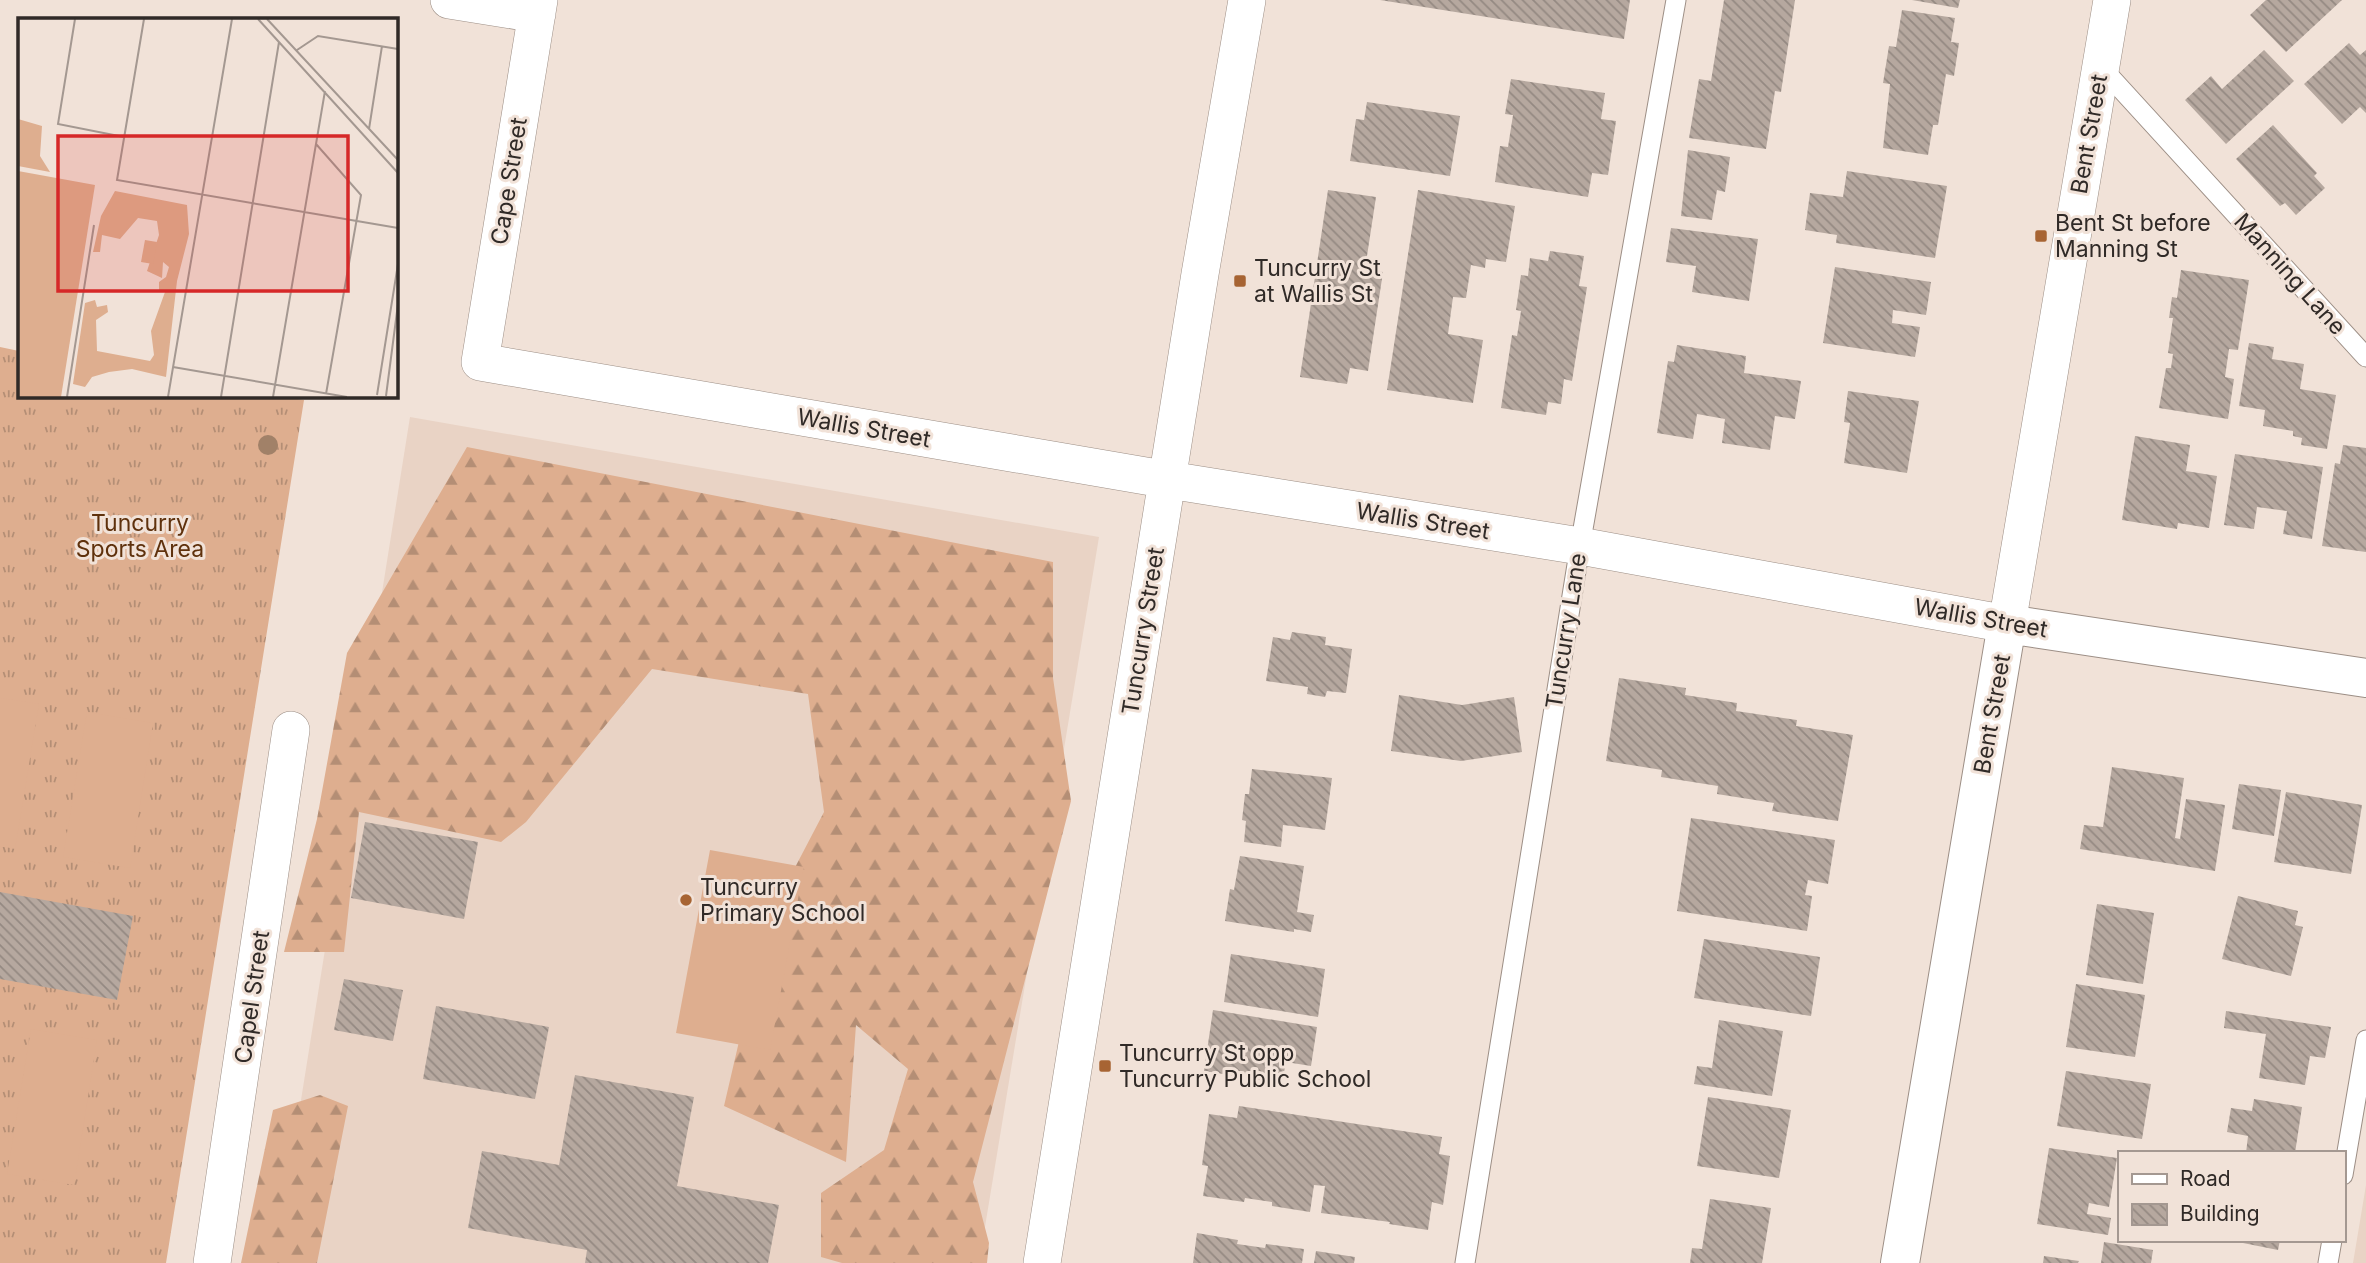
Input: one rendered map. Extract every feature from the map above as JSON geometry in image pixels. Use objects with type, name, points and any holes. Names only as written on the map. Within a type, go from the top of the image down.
[{"type":"street","points":[[449,0],[538,7]]},
{"type":"street","name":"Tuncurry Street","points":[[1042,1263],[1200,274],[1247,0]]},
{"type":"street","name":"Bent Street","points":[[1900,1263],[2112,0]]},
{"type":"street","name":"Cape Street","points":[[480,362],[538,7]]},
{"type":"street","name":"Wallis Street","points":[[480,362],[1169,480],[1580,546],[2007,624],[2366,678]]},
{"type":"street","name":"Capel Street","points":[[212,1263],[291,730]]},
{"type":"lane","name":"Tuncurry Lane","points":[[1465,1263],[1580,546],[1676,0]]},
{"type":"lane","name":"Manning Lane","points":[[2101,67],[2366,357]]},
{"type":"lane","points":[[2345,1163],[2366,1040]]},
{"type":"lane","points":[[2328,1263],[2332,1242]]},
{"type":"shaded area","name":"Tuncurry Primary School","points":[[410,417],[1099,537],[979,1263],[275,1263]]},
{"type":"shaded area","points":[[2366,1185],[2366,1263],[2353,1263]]},
{"type":"green space","name":"Tuncurry Sports Area","points":[[0,347],[18,351],[18,397],[284,397],[304,400],[166,1263],[0,1263]]},
{"type":"green space","points":[[467,447],[1053,562],[1053,678],[1071,801],[973,1182],[989,1243],[987,1263],[842,1263],[821,1257],[821,1193],[884,1150],[908,1069],[856,1025],[846,1162],[724,1106],[767,921],[824,812],[808,694],[652,669],[526,822],[501,842],[359,812],[344,952],[284,952],[317,819],[347,653]]},
{"type":"green space","points":[[0,698],[39,704],[15,849],[0,846]]},
{"type":"green space","points":[[87,712],[153,723],[130,868],[63,857]]},
{"type":"green space","points":[[710,850],[804,867],[770,1050],[676,1033]]},
{"type":"green space","points":[[31,1029],[97,1040],[74,1185],[7,1174]]},
{"type":"green space","points":[[320,1095],[348,1106],[317,1263],[241,1263],[273,1110]]},
{"type":"building","points":[[1380,0],[1630,0],[1624,39]]},
{"type":"building","points":[[1724,0],[1795,0],[1781,92],[1775,91],[1766,149],[1689,138],[1699,79],[1711,81]]},
{"type":"building","points":[[1912,0],[1960,0],[1958,8]]},
{"type":"building","points":[[2266,0],[2342,0],[2286,52],[2250,15]]},
{"type":"building","points":[[1902,10],[1955,18],[1951,42],[1959,43],[1954,76],[1946,74],[1938,125],[1933,125],[1928,155],[1883,148],[1890,84],[1883,83],[1889,46],[1896,47]]},
{"type":"building","points":[[2349,43],[2360,55],[2366,50],[2366,113],[2360,107],[2342,124],[2304,84]]},
{"type":"building","points":[[2264,50],[2294,81],[2226,144],[2185,100],[2211,76],[2222,89]]},
{"type":"building","points":[[1511,79],[1605,93],[1601,119],[1616,121],[1608,175],[1592,173],[1588,197],[1495,182],[1500,146],[1508,147],[1513,115],[1505,114]]},
{"type":"building","points":[[1367,102],[1460,116],[1450,176],[1350,161],[1356,119],[1364,120]]},
{"type":"building","points":[[2273,125],[2317,173],[2314,176],[2325,188],[2296,215],[2285,203],[2280,206],[2236,159]]},
{"type":"building","points":[[1688,150],[1730,157],[1725,192],[1717,190],[1712,220],[1681,216]]},
{"type":"building","points":[[1847,171],[1947,186],[1935,258],[1836,243],[1837,235],[1805,230],[1810,193],[1843,197]]},
{"type":"building","points":[[1328,190],[1376,197],[1365,269],[1383,272],[1368,371],[1350,368],[1347,384],[1300,377]]},
{"type":"building","points":[[1418,190],[1515,206],[1506,262],[1486,259],[1485,268],[1471,265],[1466,298],[1453,297],[1448,334],[1483,340],[1473,403],[1387,390]]},
{"type":"building","points":[[1671,228],[1758,239],[1749,301],[1692,292],[1696,266],[1666,262]]},
{"type":"building","points":[[1550,251],[1584,256],[1579,286],[1587,287],[1572,381],[1564,379],[1561,404],[1548,402],[1546,415],[1501,408],[1512,335],[1517,336],[1521,311],[1516,310],[1521,275],[1528,276],[1530,258],[1548,261]]},
{"type":"building","points":[[1835,267],[1931,282],[1926,315],[1893,310],[1892,323],[1920,327],[1915,357],[1823,343]]},
{"type":"building","points":[[2181,270],[2249,280],[2238,350],[2229,349],[2225,377],[2234,379],[2228,419],[2159,408],[2166,368],[2171,368],[2173,354],[2168,353],[2173,318],[2169,318],[2172,297],[2177,298]]},
{"type":"building","points":[[2249,343],[2274,347],[2272,359],[2304,364],[2300,389],[2336,395],[2327,449],[2301,445],[2302,438],[2293,436],[2293,431],[2263,426],[2265,410],[2239,406]]},
{"type":"building","points":[[1677,345],[1746,356],[1744,373],[1801,381],[1795,419],[1775,416],[1770,450],[1722,443],[1725,419],[1697,414],[1693,439],[1657,433],[1668,361],[1674,362]]},
{"type":"building","points":[[1848,391],[1919,401],[1907,473],[1844,463],[1850,423],[1844,422]]},
{"type":"building","points":[[2135,436],[2190,445],[2186,471],[2217,476],[2209,528],[2178,523],[2177,529],[2122,520]]},
{"type":"building","points":[[2343,445],[2366,448],[2366,552],[2322,546],[2335,463],[2340,464]]},
{"type":"building","points":[[2235,454],[2323,467],[2312,539],[2283,534],[2287,511],[2257,507],[2254,529],[2224,525]]},
{"type":"building","points":[[1292,632],[1326,637],[1325,645],[1352,649],[1346,693],[1327,691],[1325,697],[1307,694],[1308,687],[1266,681],[1273,637],[1290,640]]},
{"type":"building","points":[[1619,678],[1686,688],[1685,695],[1737,703],[1736,711],[1797,720],[1796,726],[1853,735],[1838,821],[1772,811],[1774,803],[1717,794],[1718,786],[1661,777],[1662,770],[1606,761]]},
{"type":"building","points":[[1399,695],[1462,705],[1514,697],[1522,752],[1461,761],[1391,751]]},
{"type":"building","points":[[2112,767],[2184,778],[2175,838],[2180,839],[2186,799],[2225,805],[2215,871],[2080,849],[2084,825],[2103,827]]},
{"type":"building","points":[[1252,769],[1332,778],[1325,830],[1283,825],[1281,847],[1244,842],[1246,821],[1242,820]]},
{"type":"building","points":[[2239,784],[2281,790],[2274,836],[2232,829]]},
{"type":"building","points":[[2286,792],[2362,805],[2351,874],[2274,862]]},
{"type":"building","points":[[1691,818],[1835,840],[1828,884],[1808,880],[1805,895],[1812,896],[1807,931],[1677,911]]},
{"type":"building","points":[[365,822],[478,842],[464,919],[351,898]]},
{"type":"building","points":[[1240,856],[1304,866],[1297,912],[1314,915],[1311,932],[1294,929],[1294,932],[1225,921],[1230,889],[1234,890]]},
{"type":"building","points":[[0,892],[133,916],[117,1000],[0,979]]},
{"type":"building","points":[[2238,896],[2298,911],[2295,925],[2303,927],[2291,976],[2222,959]]},
{"type":"building","points":[[2097,904],[2154,913],[2143,984],[2086,975]]},
{"type":"building","points":[[1704,939],[1820,957],[1811,1016],[1694,998]]},
{"type":"building","points":[[1231,954],[1325,969],[1318,1017],[1224,1002]]},
{"type":"building","points":[[344,979],[403,990],[393,1041],[334,1030]]},
{"type":"building","points":[[2076,984],[2145,995],[2135,1057],[2066,1047]]},
{"type":"building","points":[[436,1006],[549,1027],[535,1099],[423,1079]]},
{"type":"building","points":[[1213,1010],[1317,1027],[1311,1066],[1286,1062],[1282,1083],[1204,1071]]},
{"type":"building","points":[[2226,1011],[2331,1027],[2325,1058],[2310,1056],[2305,1085],[2259,1078],[2266,1034],[2224,1028]]},
{"type":"building","points":[[1719,1020],[1783,1031],[1772,1096],[1694,1084],[1697,1066],[1712,1068]]},
{"type":"building","points":[[2066,1071],[2151,1084],[2142,1139],[2057,1126]]},
{"type":"building","points":[[575,1075],[694,1097],[677,1186],[779,1205],[768,1263],[585,1263],[587,1250],[468,1228],[482,1151],[559,1165]]},
{"type":"building","points":[[1708,1097],[1791,1110],[1779,1178],[1697,1166]]},
{"type":"building","points":[[2254,1099],[2302,1107],[2295,1151],[2246,1151],[2248,1136],[2227,1132],[2231,1108],[2252,1111]]},
{"type":"building","points":[[1239,1106],[1442,1137],[1439,1154],[1450,1156],[1443,1205],[1432,1202],[1428,1230],[1321,1213],[1325,1186],[1314,1185],[1310,1212],[1272,1206],[1272,1202],[1245,1198],[1244,1202],[1203,1196],[1208,1166],[1202,1165],[1209,1114],[1237,1118]]},
{"type":"building","points":[[2049,1148],[2117,1158],[2109,1207],[2089,1203],[2087,1214],[2111,1218],[2108,1235],[2037,1224]]},
{"type":"building","points":[[1710,1199],[1771,1208],[1762,1263],[1690,1263],[1692,1248],[1702,1249]]},
{"type":"building","points":[[1197,1233],[1238,1240],[1237,1244],[1265,1248],[1266,1244],[1304,1249],[1302,1263],[1193,1263]]},
{"type":"building","points":[[2104,1242],[2153,1250],[2151,1263],[2101,1263]]},
{"type":"building","points":[[2238,1242],[2280,1242],[2278,1250]]},
{"type":"building","points":[[1316,1251],[1355,1257],[1354,1263],[1314,1263]]},
{"type":"building","points":[[2044,1256],[2079,1261],[2043,1263]]},
{"type":"place","name":"Bent St before Manning St","points":[[2041,236]]},
{"type":"place","name":"Tuncurry St at Wallis St","points":[[1240,281]]},
{"type":"place","name":"Tuncurry Primary School","points":[[686,900]]},
{"type":"place","name":"Tuncurry St opp Tuncurry Public School","points":[[1105,1066]]}]
